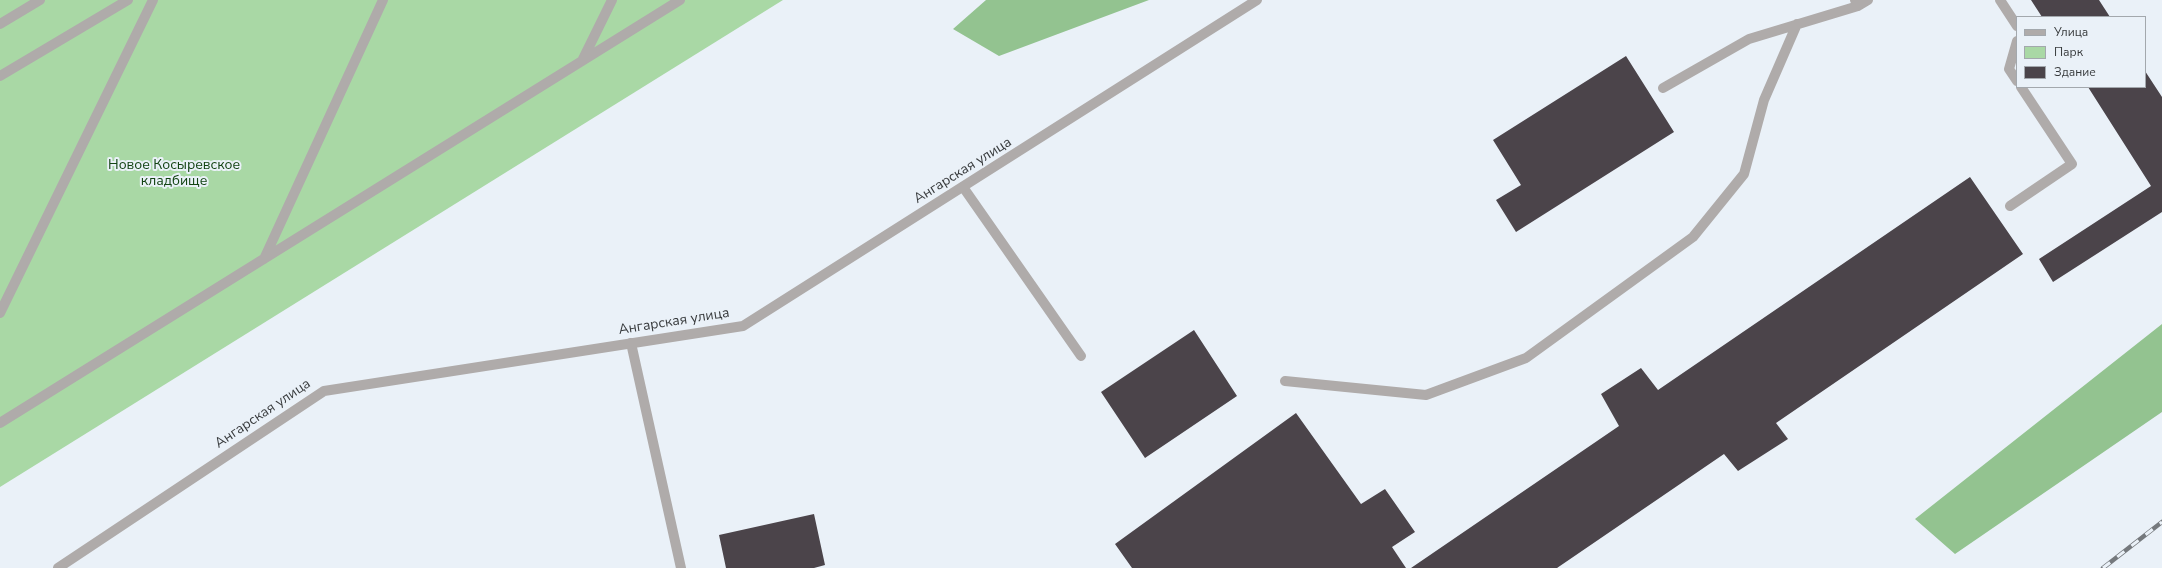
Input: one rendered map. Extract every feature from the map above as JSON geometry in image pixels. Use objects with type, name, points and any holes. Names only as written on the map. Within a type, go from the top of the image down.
[{"type":"street","points":[[0,24],[40,0]]},
{"type":"street","points":[[0,76],[128,0]]},
{"type":"street","points":[[0,313],[153,0]]},
{"type":"street","points":[[264,259],[383,0]]},
{"type":"street","points":[[582,60],[612,0]]},
{"type":"street","points":[[0,423],[680,0]]},
{"type":"street","name":"Ангарская улица","points":[[58,568],[324,390],[742,326],[1257,0]]},
{"type":"street","points":[[1663,88],[1749,39],[1868,0]]},
{"type":"street","points":[[2000,0],[2016,24]]},
{"type":"street","points":[[1285,381],[1426,395],[1526,358],[1693,237],[1744,174],[1764,100],[1797,24]]},
{"type":"street","points":[[2016,44],[2009,69],[2016,80]]},
{"type":"street","points":[[2010,206],[2072,164],[2022,88]]},
{"type":"street","points":[[963,187],[1081,356]]},
{"type":"street","points":[[631,343],[681,568]]},
{"type":"green space","name":"Новое Косыревское кладбище","points":[[0,0],[783,0],[0,487]]},
{"type":"green space","points":[[986,0],[1149,0],[999,56],[953,29]]},
{"type":"green space","points":[[2162,324],[2162,412],[1955,554],[1915,519]]},
{"type":"building","points":[[2031,0],[2099,0],[2109,16],[2041,16]]},
{"type":"building","points":[[1626,56],[1674,132],[1516,232],[1496,200],[1521,185],[1493,140]]},
{"type":"building","points":[[2146,73],[2162,97],[2162,212],[2053,282],[2039,259],[2151,186],[2089,88],[2146,88]]},
{"type":"building","points":[[1970,177],[2023,254],[1776,423],[1788,439],[1738,471],[1724,454],[1557,568],[1411,568],[1619,426],[1601,394],[1641,368],[1658,390]]},
{"type":"building","points":[[1194,330],[1237,396],[1145,458],[1101,392]]},
{"type":"building","points":[[1296,413],[1361,504],[1385,489],[1415,532],[1392,547],[1406,568],[1132,568],[1115,544]]},
{"type":"building","points":[[814,514],[825,565],[814,568],[726,568],[719,535]]},
{"type":"railway","points":[[2103,568],[2162,522]]}]
